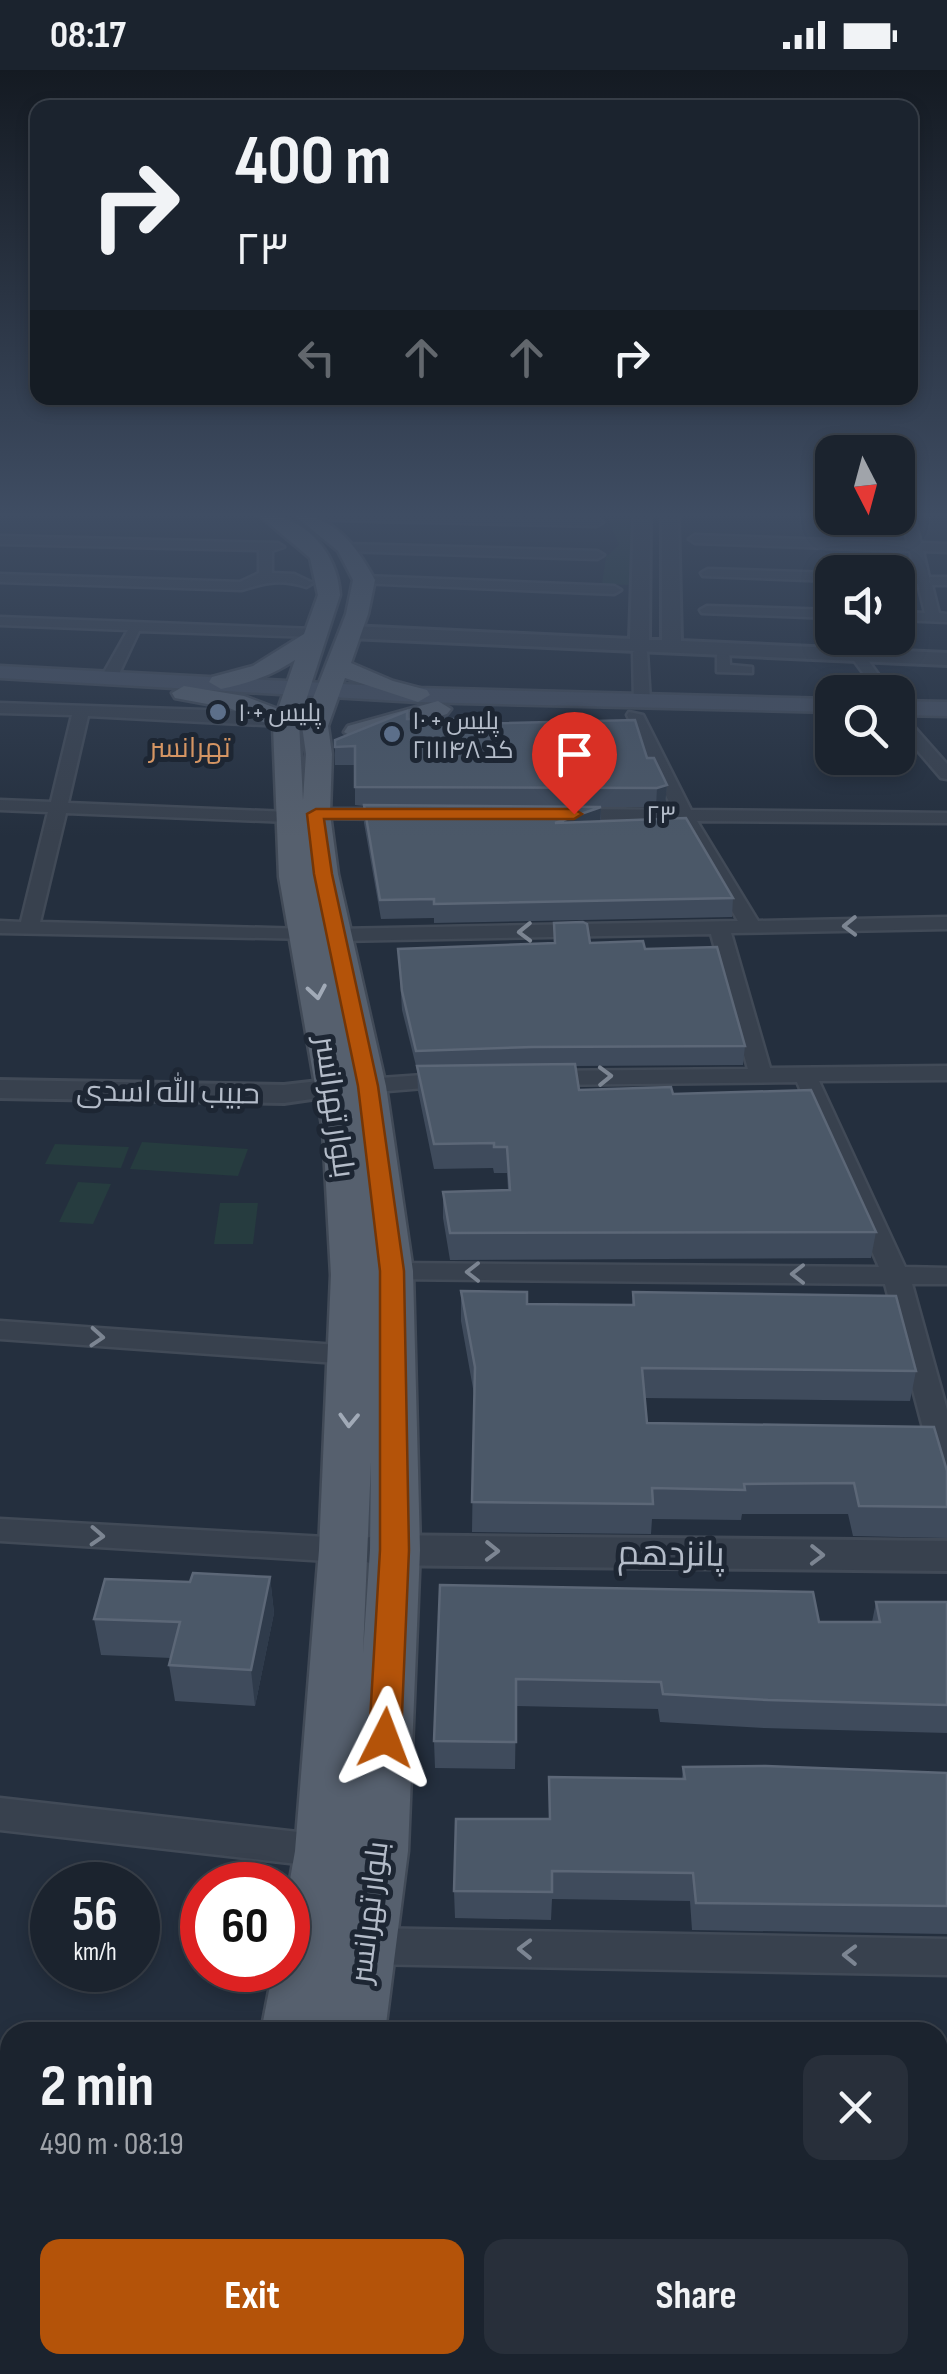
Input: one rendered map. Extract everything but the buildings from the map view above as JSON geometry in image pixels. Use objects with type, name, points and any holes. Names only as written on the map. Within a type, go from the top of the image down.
[{"type":"main road","name":"بلوار تهرانسر","points":[[319,623],[314,636],[302,816],[323,874],[322,935],[348,1090],[392,1271],[394,1550],[379,1851],[355,2022]]},
{"type":"main road","name":"بلوار تهرانسر","points":[[302,816],[320,754],[314,742],[310,694],[353,623]]},
{"type":"main road","points":[[221,682],[262,671],[314,636]]},
{"type":"main road","points":[[0,672],[221,682],[423,704],[815,706]]},
{"type":"main road","points":[[0,686],[184,693],[235,702],[384,686],[423,704]]},
{"type":"main road","points":[[320,754],[338,740],[423,704]]},
{"type":"main road","points":[[639,708],[815,719]]},
{"type":"main road","points":[[915,714],[947,709]]},
{"type":"main road","points":[[915,718],[947,722]]},
{"type":"main road","name":"بلوار تهرانسر","points":[[296,2022],[324,1851],[344,1550],[352,1275],[348,1090]]},
{"type":"street","points":[[12,623],[314,636]]},
{"type":"street","points":[[640,623],[639,708],[684,814],[752,928]]},
{"type":"street","points":[[672,623],[672,647]]},
{"type":"street","points":[[350,632],[640,649],[815,653]]},
{"type":"street","points":[[110,676],[133,634]]},
{"type":"street","points":[[722,650],[722,669],[747,670]]},
{"type":"street","points":[[868,675],[858,655],[947,659]]},
{"type":"street","points":[[0,708],[260,717],[310,694]]},
{"type":"street","points":[[30,928],[81,712]]},
{"type":"street","points":[[915,722],[947,738]]},
{"type":"street","points":[[915,733],[947,774]]},
{"type":"street","points":[[0,804],[302,816],[412,814]]},
{"type":"street","name":"۲۳","points":[[548,814],[947,818]]},
{"type":"street","points":[[0,927],[322,935],[947,923]]},
{"type":"street","points":[[720,929],[760,1073]]},
{"type":"street","points":[[804,1073],[896,1275],[947,1462]]},
{"type":"street","points":[[523,1078],[947,1073]]},
{"type":"street","points":[[284,1094],[484,1079]]},
{"type":"street","name":"حبیب الله اسدی","points":[[0,1089],[284,1094],[348,1090]]},
{"type":"street","points":[[392,1271],[947,1276]]},
{"type":"street","points":[[0,1330],[351,1355]]},
{"type":"street","points":[[0,1530],[344,1550]]},
{"type":"street","name":"پانزدهم","points":[[344,1550],[947,1556]]},
{"type":"street","points":[[0,1814],[324,1851]]},
{"type":"street","points":[[366,1946],[947,1957]]},
{"type":"green space","points":[[142,1142],[248,1149],[238,1176],[130,1169]]},
{"type":"green space","points":[[55,1144],[129,1147],[121,1168],[45,1164]]},
{"type":"green space","points":[[78,1182],[111,1184],[93,1224],[59,1222]]},
{"type":"green space","points":[[220,1203],[258,1203],[253,1244],[214,1244]]},
{"type":"place","name":"پلیس +۱۰","points":[[218,712]]},
{"type":"place","name":"پلیس + ۱۰ کد ۲۱۱۱۴۸","points":[[392,734]]},
{"type":"district","name":"تهرانسر","points":[[190,747]]},
{"type":"route","points":[[385,1738],[394,1550],[392,1271],[368,1086],[323,874],[316,814],[574,814]]}]
